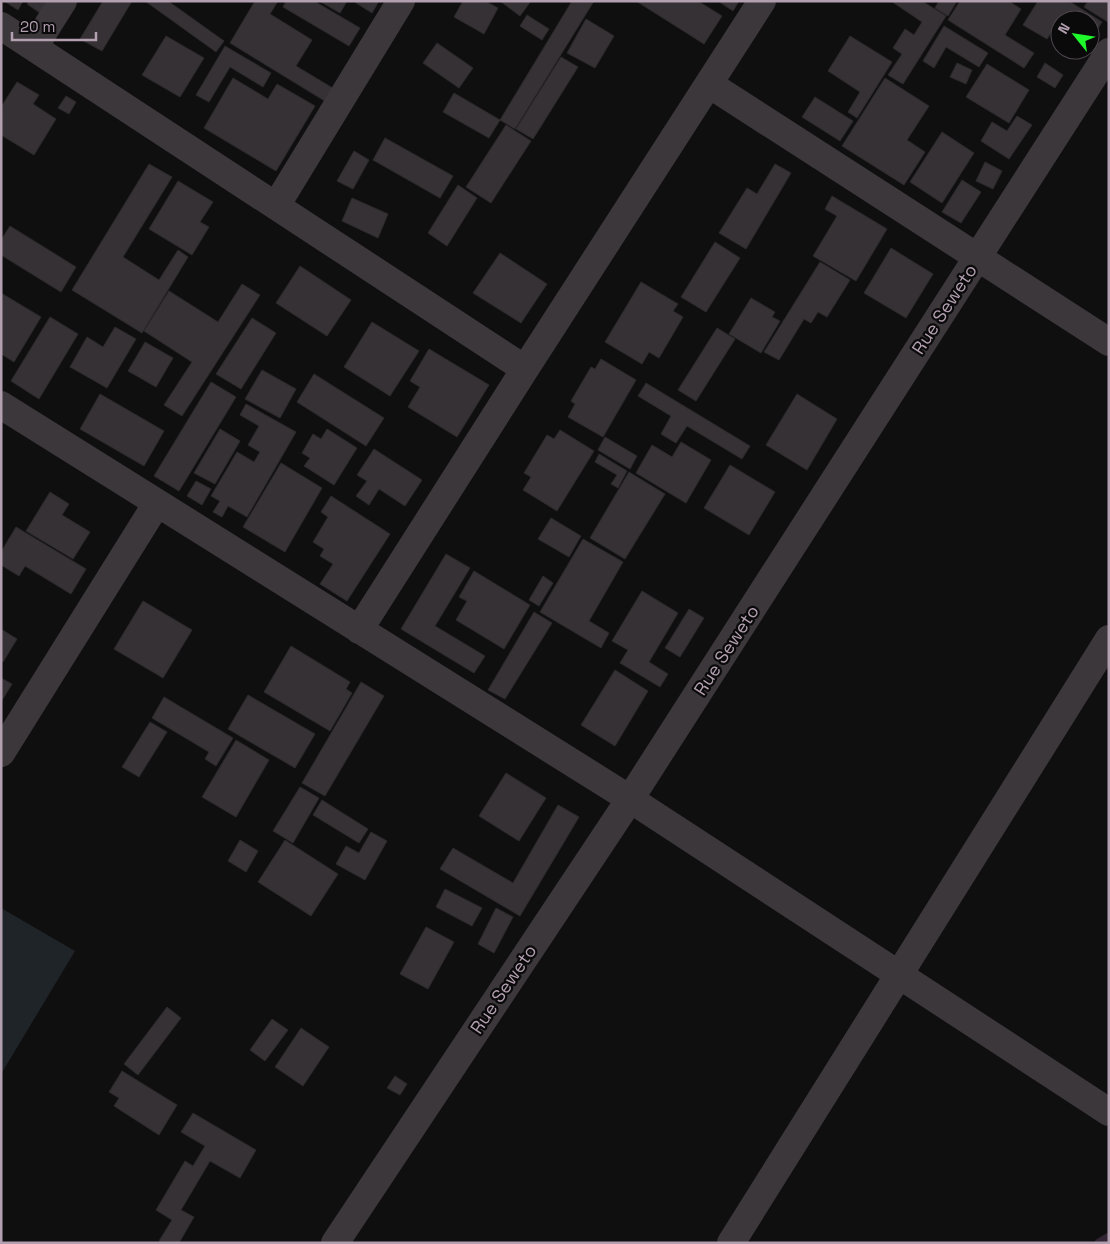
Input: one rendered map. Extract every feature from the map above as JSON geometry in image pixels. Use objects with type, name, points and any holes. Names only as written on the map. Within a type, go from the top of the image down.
[{"type":"street","points":[[34,47],[63,1]]},
{"type":"street","points":[[276,206],[401,1]]},
{"type":"street","points":[[359,630],[762,1]]},
{"type":"street","points":[[1,26],[525,369]]},
{"type":"street","name":"Rue Seweto","points":[[335,1243],[630,799],[1109,52]]},
{"type":"street","points":[[708,84],[1109,342]]},
{"type":"street","points":[[1,405],[630,799],[1109,1112]]},
{"type":"street","points":[[1,753],[157,503]]},
{"type":"street","points":[[731,1243],[1109,639]]},
{"type":"shaded area","points":[[1,908],[75,951],[1,1074]]},
{"type":"building","points":[[4,1],[23,1],[18,10]]},
{"type":"building","points":[[29,1],[48,1],[40,13],[27,4]]},
{"type":"building","points":[[103,1],[132,1],[102,51],[80,39]]},
{"type":"building","points":[[145,1],[168,1],[224,41],[216,52]]},
{"type":"building","points":[[255,1],[278,1],[270,14],[312,40],[296,66],[336,90],[328,103],[230,43]]},
{"type":"building","points":[[286,1],[314,1],[360,28],[349,46],[283,7]]},
{"type":"building","points":[[319,1],[347,1],[340,13]]},
{"type":"building","points":[[353,1],[379,1],[372,13]]},
{"type":"building","points":[[463,1],[485,1],[498,8],[484,34],[454,17]]},
{"type":"building","points":[[500,1],[531,1],[520,16]]},
{"type":"building","points":[[572,1],[594,1],[515,129],[500,120]]},
{"type":"building","points":[[636,1],[698,1],[722,16],[704,44]]},
{"type":"building","points":[[718,1],[739,1],[733,11]]},
{"type":"building","points":[[891,1],[922,1],[946,16],[903,84],[888,75],[902,54],[893,48],[905,29],[914,35],[922,22]]},
{"type":"building","points":[[939,1],[957,1],[948,16],[935,8]]},
{"type":"building","points":[[960,1],[1009,1],[1021,9],[1005,35],[1034,53],[1024,68],[948,20]]},
{"type":"building","points":[[1038,1],[1069,1],[1083,10],[1050,10],[1050,34],[1047,39],[1023,25]]},
{"type":"building","points":[[1088,1],[1109,2],[1108,22],[1100,17],[1100,10],[1089,10],[1084,7]]},
{"type":"building","points":[[527,15],[549,29],[542,40],[520,26]]},
{"type":"building","points":[[586,19],[614,36],[595,68],[567,53]]},
{"type":"building","points":[[944,26],[988,53],[979,67],[946,47],[934,68],[923,61]]},
{"type":"building","points":[[166,36],[204,58],[180,97],[142,75]]},
{"type":"building","points":[[850,36],[892,62],[857,118],[848,112],[860,92],[828,71]]},
{"type":"building","points":[[437,43],[473,68],[459,88],[423,63]]},
{"type":"building","points":[[225,46],[271,73],[263,87],[230,67],[209,102],[196,95]]},
{"type":"building","points":[[561,57],[578,67],[533,139],[516,129]]},
{"type":"building","points":[[957,63],[972,70],[966,84],[950,77]]},
{"type":"building","points":[[1045,63],[1063,75],[1055,88],[1037,77]]},
{"type":"building","points":[[987,64],[1029,90],[1009,123],[966,97]]},
{"type":"building","points":[[233,78],[268,99],[277,84],[315,106],[276,171],[204,128]]},
{"type":"building","points":[[885,78],[929,106],[907,140],[925,152],[904,185],[842,146]]},
{"type":"building","points":[[17,82],[39,95],[33,104],[56,119],[34,155],[1,135],[1,107]]},
{"type":"building","points":[[454,93],[500,120],[489,138],[443,112]]},
{"type":"building","points":[[66,96],[76,102],[69,114],[58,108]]},
{"type":"building","points":[[815,97],[853,121],[840,141],[802,117]]},
{"type":"building","points":[[1017,116],[1032,125],[1009,159],[981,141],[992,122],[1007,131]]},
{"type":"building","points":[[506,125],[531,141],[491,203],[466,187]]},
{"type":"building","points":[[942,132],[974,153],[942,203],[910,182]]},
{"type":"building","points":[[385,138],[453,176],[440,198],[373,160]]},
{"type":"building","points":[[354,151],[369,160],[353,189],[337,181]]},
{"type":"building","points":[[985,162],[1002,171],[993,189],[976,181]]},
{"type":"building","points":[[149,164],[172,177],[123,257],[159,280],[178,250],[188,257],[142,333],[72,290]]},
{"type":"building","points":[[775,164],[791,173],[746,249],[719,233],[747,188],[757,194]]},
{"type":"building","points":[[962,180],[981,192],[961,223],[942,212]]},
{"type":"building","points":[[178,181],[213,202],[200,222],[209,227],[192,255],[149,229]]},
{"type":"building","points":[[458,185],[477,198],[447,246],[428,233]]},
{"type":"building","points":[[832,196],[887,229],[856,281],[813,256],[837,216],[825,209]]},
{"type":"building","points":[[352,198],[388,214],[378,238],[342,221]]},
{"type":"building","points":[[10,226],[76,267],[61,292],[1,255],[1,240]]},
{"type":"building","points":[[715,242],[740,258],[706,312],[681,297]]},
{"type":"building","points":[[891,248],[933,274],[906,318],[864,293]]},
{"type":"building","points":[[500,253],[547,284],[521,323],[473,293]]},
{"type":"building","points":[[820,262],[850,280],[827,317],[818,312],[811,323],[804,319],[779,360],[764,352]]},
{"type":"building","points":[[300,266],[351,300],[327,336],[276,303]]},
{"type":"building","points":[[641,282],[678,304],[673,311],[683,317],[659,358],[649,352],[642,364],[605,342]]},
{"type":"building","points":[[242,284],[260,295],[182,416],[164,405],[192,362],[144,331],[169,291],[218,322]]},
{"type":"building","points":[[1,293],[41,317],[14,362],[1,354]]},
{"type":"building","points":[[751,298],[775,312],[772,317],[780,321],[761,353],[729,334]]},
{"type":"building","points":[[50,317],[78,334],[39,399],[11,381]]},
{"type":"building","points":[[252,318],[276,333],[241,389],[216,374]]},
{"type":"building","points":[[372,322],[419,351],[390,396],[344,367]]},
{"type":"building","points":[[115,327],[136,339],[107,388],[70,367],[87,337],[103,347]]},
{"type":"building","points":[[717,328],[735,339],[696,401],[678,390]]},
{"type":"building","points":[[145,342],[173,358],[156,387],[128,371]]},
{"type":"building","points":[[429,349],[489,385],[457,437],[408,407],[420,387],[410,381]]},
{"type":"building","points":[[601,359],[636,380],[603,437],[568,417],[575,404],[571,401],[591,367],[595,369]]},
{"type":"building","points":[[262,370],[296,389],[280,418],[245,399]]},
{"type":"building","points":[[314,374],[384,418],[366,446],[297,402]]},
{"type":"building","points":[[211,382],[236,397],[179,491],[154,476]]},
{"type":"building","points":[[646,383],[750,446],[742,459],[687,426],[676,443],[661,434],[671,416],[638,396]]},
{"type":"building","points":[[100,394],[164,431],[144,466],[80,429]]},
{"type":"building","points":[[797,394],[837,419],[807,470],[766,445]]},
{"type":"building","points":[[246,404],[296,432],[247,517],[228,506],[222,517],[213,512],[220,501],[211,496],[237,452],[254,462],[260,452],[248,445],[259,426],[240,415]]},
{"type":"building","points":[[220,429],[240,441],[215,484],[194,473]]},
{"type":"building","points":[[327,429],[357,448],[334,485],[304,466],[310,458],[302,453],[313,434],[321,439]]},
{"type":"building","points":[[560,430],[594,451],[557,511],[523,490],[531,477],[524,473],[547,435],[554,439]]},
{"type":"building","points":[[605,437],[637,456],[630,469],[598,450]]},
{"type":"building","points":[[681,442],[711,460],[686,503],[636,473],[652,445],[672,457]]},
{"type":"building","points":[[374,449],[422,480],[405,506],[379,489],[369,505],[356,496],[367,481],[357,475]]},
{"type":"building","points":[[599,454],[627,471],[618,488],[611,484],[617,475],[595,462]]},
{"type":"building","points":[[281,463],[322,488],[285,552],[243,527]]},
{"type":"building","points":[[730,465],[775,492],[749,535],[704,508]]},
{"type":"building","points":[[629,472],[665,494],[625,559],[590,538]]},
{"type":"building","points":[[196,481],[211,489],[202,505],[187,496]]},
{"type":"building","points":[[50,492],[69,504],[62,515],[90,532],[73,559],[26,531]]},
{"type":"building","points":[[331,496],[390,534],[347,601],[320,584],[333,564],[320,556],[324,549],[313,542],[328,517],[321,512]]},
{"type":"building","points":[[551,518],[581,536],[569,557],[538,539]]},
{"type":"building","points":[[16,527],[86,569],[71,594],[25,566],[19,576],[1,565],[1,552]]},
{"type":"building","points":[[583,539],[623,562],[589,621],[609,633],[601,648],[540,612]]},
{"type":"building","points":[[446,554],[470,568],[435,626],[485,656],[474,673],[401,629]]},
{"type":"building","points":[[474,571],[530,605],[504,649],[456,620],[467,601],[459,597]]},
{"type":"building","points":[[543,576],[553,583],[539,606],[529,600]]},
{"type":"building","points":[[642,591],[678,613],[649,662],[668,674],[660,687],[620,663],[628,650],[612,641]]},
{"type":"building","points":[[143,601],[192,630],[163,678],[114,649]]},
{"type":"building","points":[[689,609],[704,618],[680,657],[665,648]]},
{"type":"building","points":[[534,612],[552,623],[505,699],[488,690]]},
{"type":"building","points":[[1,629],[17,639],[3,662],[1,661]]},
{"type":"building","points":[[291,646],[350,682],[346,689],[352,693],[330,731],[264,692]]},
{"type":"building","points":[[615,670],[648,691],[615,746],[581,725]]},
{"type":"building","points":[[1,678],[12,684],[1,702]]},
{"type":"building","points":[[361,682],[384,696],[325,796],[302,783]]},
{"type":"building","points":[[248,695],[315,734],[295,768],[228,729]]},
{"type":"building","points":[[164,697],[233,738],[216,766],[205,759],[209,752],[152,718]]},
{"type":"building","points":[[150,722],[167,732],[139,777],[122,767]]},
{"type":"building","points":[[236,740],[269,760],[236,817],[202,797]]},
{"type":"building","points":[[506,773],[546,798],[519,841],[479,816]]},
{"type":"building","points":[[300,787],[319,798],[293,843],[273,831]]},
{"type":"building","points":[[322,800],[368,829],[359,843],[313,815]]},
{"type":"building","points":[[558,805],[579,817],[520,916],[440,869],[453,848],[513,883]]},
{"type":"building","points":[[371,832],[387,841],[365,880],[336,864],[346,846],[359,853]]},
{"type":"building","points":[[240,840],[258,851],[246,872],[228,861]]},
{"type":"building","points":[[285,840],[338,874],[311,916],[258,882]]},
{"type":"building","points":[[445,889],[482,908],[472,926],[436,907]]},
{"type":"building","points":[[496,908],[513,917],[494,953],[478,944]]},
{"type":"building","points":[[426,927],[454,942],[428,989],[400,974]]},
{"type":"building","points":[[167,1007],[181,1018],[138,1075],[124,1064]]},
{"type":"building","points":[[272,1019],[288,1030],[265,1061],[250,1050]]},
{"type":"building","points":[[301,1028],[329,1047],[303,1086],[275,1067]]},
{"type":"building","points":[[122,1071],[177,1105],[159,1135],[114,1106],[119,1098],[109,1092]]},
{"type":"building","points":[[395,1076],[407,1084],[400,1095],[387,1088]]},
{"type":"building","points":[[193,1113],[256,1150],[240,1178],[210,1161],[181,1210],[194,1217],[179,1243],[162,1243],[159,1241],[172,1220],[156,1210],[185,1161],[193,1166],[205,1146],[181,1132]]},
{"type":"waterway","points":[[1099,1243],[1109,1237]]}]
